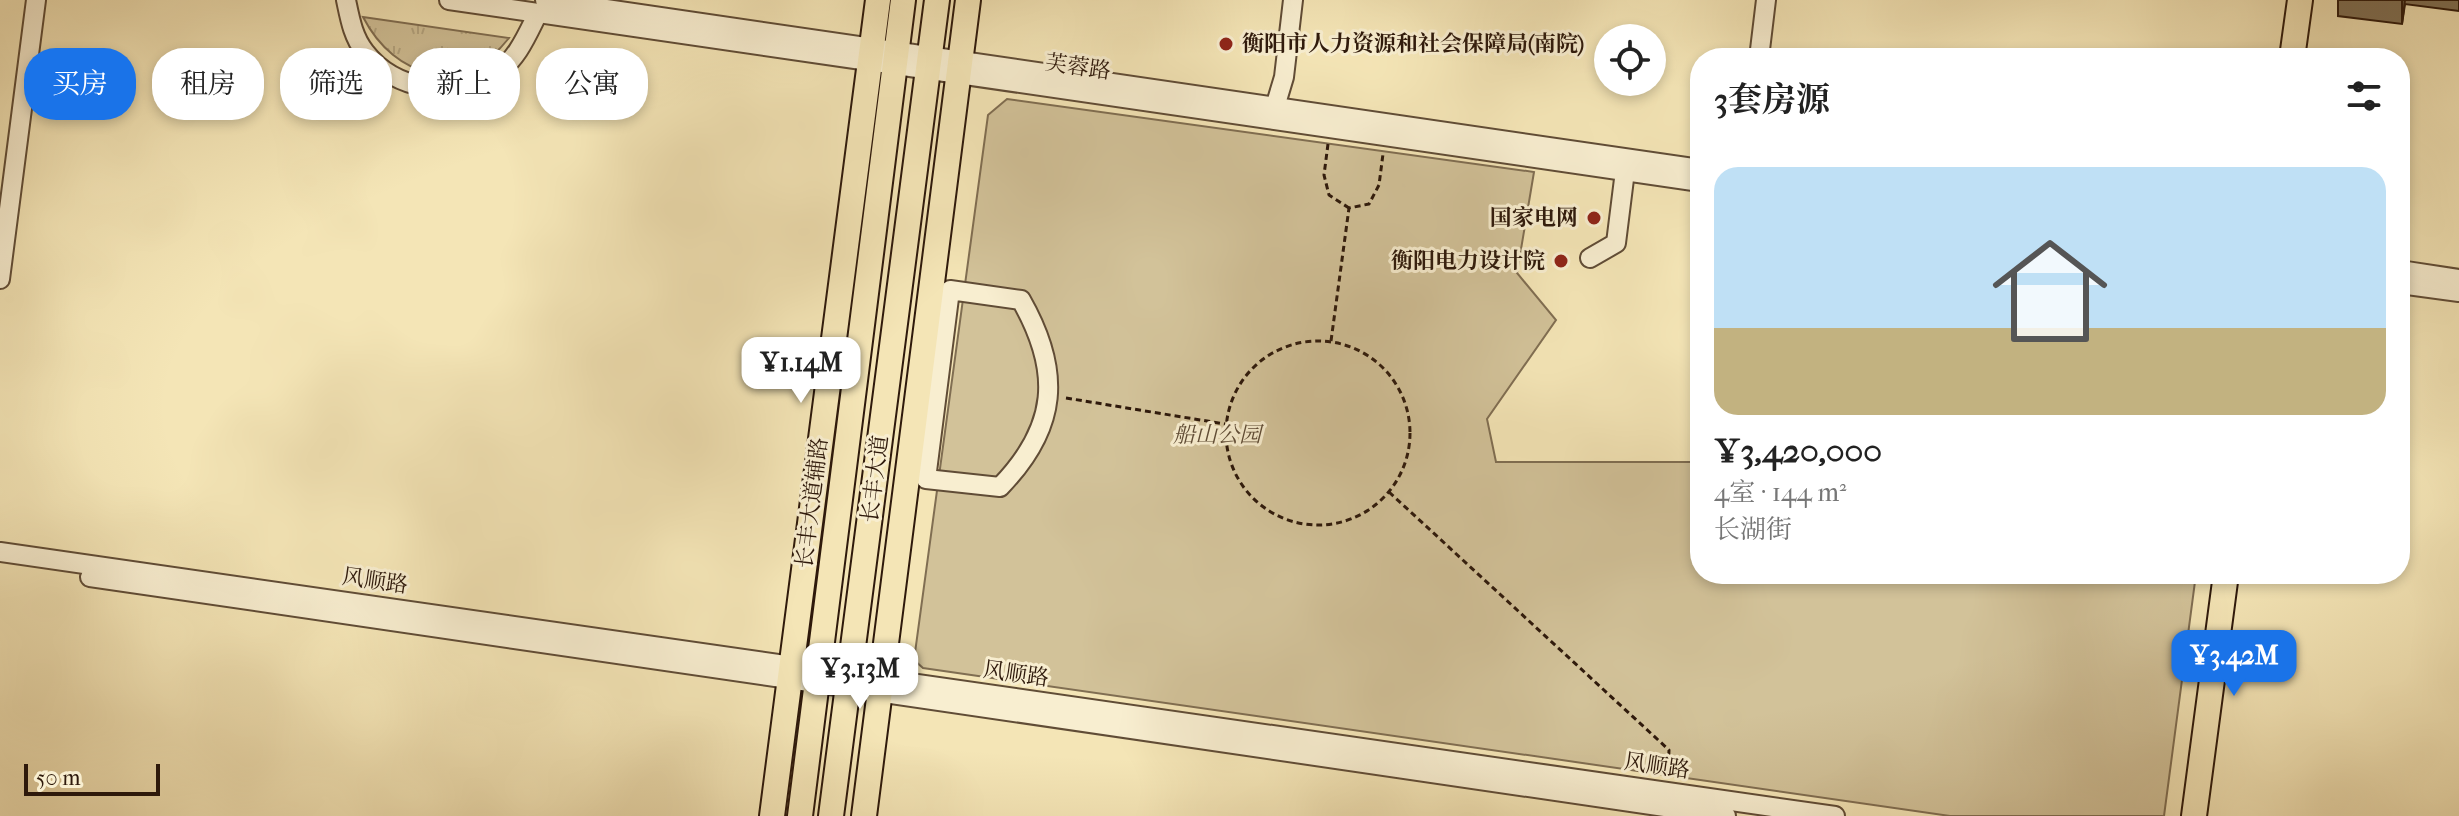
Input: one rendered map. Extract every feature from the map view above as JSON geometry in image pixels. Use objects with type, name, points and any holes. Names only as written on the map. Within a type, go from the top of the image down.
[{"type":"main road","name":"长丰大道辅路","points":[[772,816],[878,0]]},
{"type":"main road","name":"长丰大道","points":[[800,816],[903,0]]},
{"type":"main road","name":"长丰大道","points":[[831,816],[937,0]]},
{"type":"main road","points":[[864,816],[968,0]]},
{"type":"main road","points":[[2281,48],[2288,0]]},
{"type":"main road","points":[[2293,48],[2300,0]]},
{"type":"main road","points":[[2183,816],[2213,584]]},
{"type":"main road","points":[[2194,816],[2225,584]]},
{"type":"street","points":[[0,279],[36,0]]},
{"type":"street","points":[[346,0],[351,29],[366,53],[388,72],[417,86],[441,90],[471,85],[497,73],[518,52],[542,6]]},
{"type":"street","name":"芙蓉路","points":[[449,0],[542,6],[929,63],[1281,107],[1690,168]]},
{"type":"street","points":[[1281,107],[1293,0]]},
{"type":"street","points":[[1760,48],[1766,0]]},
{"type":"street","name":"芙蓉路","points":[[959,67],[1330,128],[1690,181]]},
{"type":"street","points":[[1590,258],[1616,243],[1625,171]]},
{"type":"street","points":[[2410,272],[2459,279]]},
{"type":"street","points":[[2410,285],[2459,292]]},
{"type":"street","points":[[950,290],[1021,300],[1047,353],[1047,395],[1037,440],[1022,465],[1000,487],[926,479],[950,290]]},
{"type":"street","name":"风顺路","points":[[0,552],[1726,816]]},
{"type":"street","name":"风顺路","points":[[0,564],[790,672]]},
{"type":"street","name":"风顺路","points":[[1666,808],[1835,816]]},
{"type":"path","points":[[1330,128],[1324,175],[1329,195],[1349,208],[1369,204],[1379,185],[1386,136]]},
{"type":"path","points":[[1331,341],[1349,208]]},
{"type":"path","points":[[1331,341],[1356,348],[1382,365],[1398,385],[1411,424],[1405,466],[1389,492],[1374,507],[1335,524],[1306,525],[1274,514],[1247,493],[1230,463],[1225,424],[1232,397],[1252,367],[1288,345],[1331,341]]},
{"type":"path","points":[[1047,395],[1225,424]]},
{"type":"path","points":[[1389,492],[1669,750],[1666,808]]},
{"type":"green space","points":[[363,17],[509,38],[500,48],[408,48],[408,64],[393,55],[392,48],[386,48]]},
{"type":"green space","name":"船山公园","points":[[1007,99],[1534,172],[1517,273],[1556,320],[1487,419],[1496,462],[1690,462],[1690,584],[2195,584],[2164,816],[1950,816],[923,668],[914,660],[988,115]]},
{"type":"place","name":"衡阳市人力资源和社会保障局(南院)","points":[[1226,44]]},
{"type":"place","name":"国家电网","points":[[1594,218]]},
{"type":"place","name":"衡阳电力设计院","points":[[1561,261]]}]
